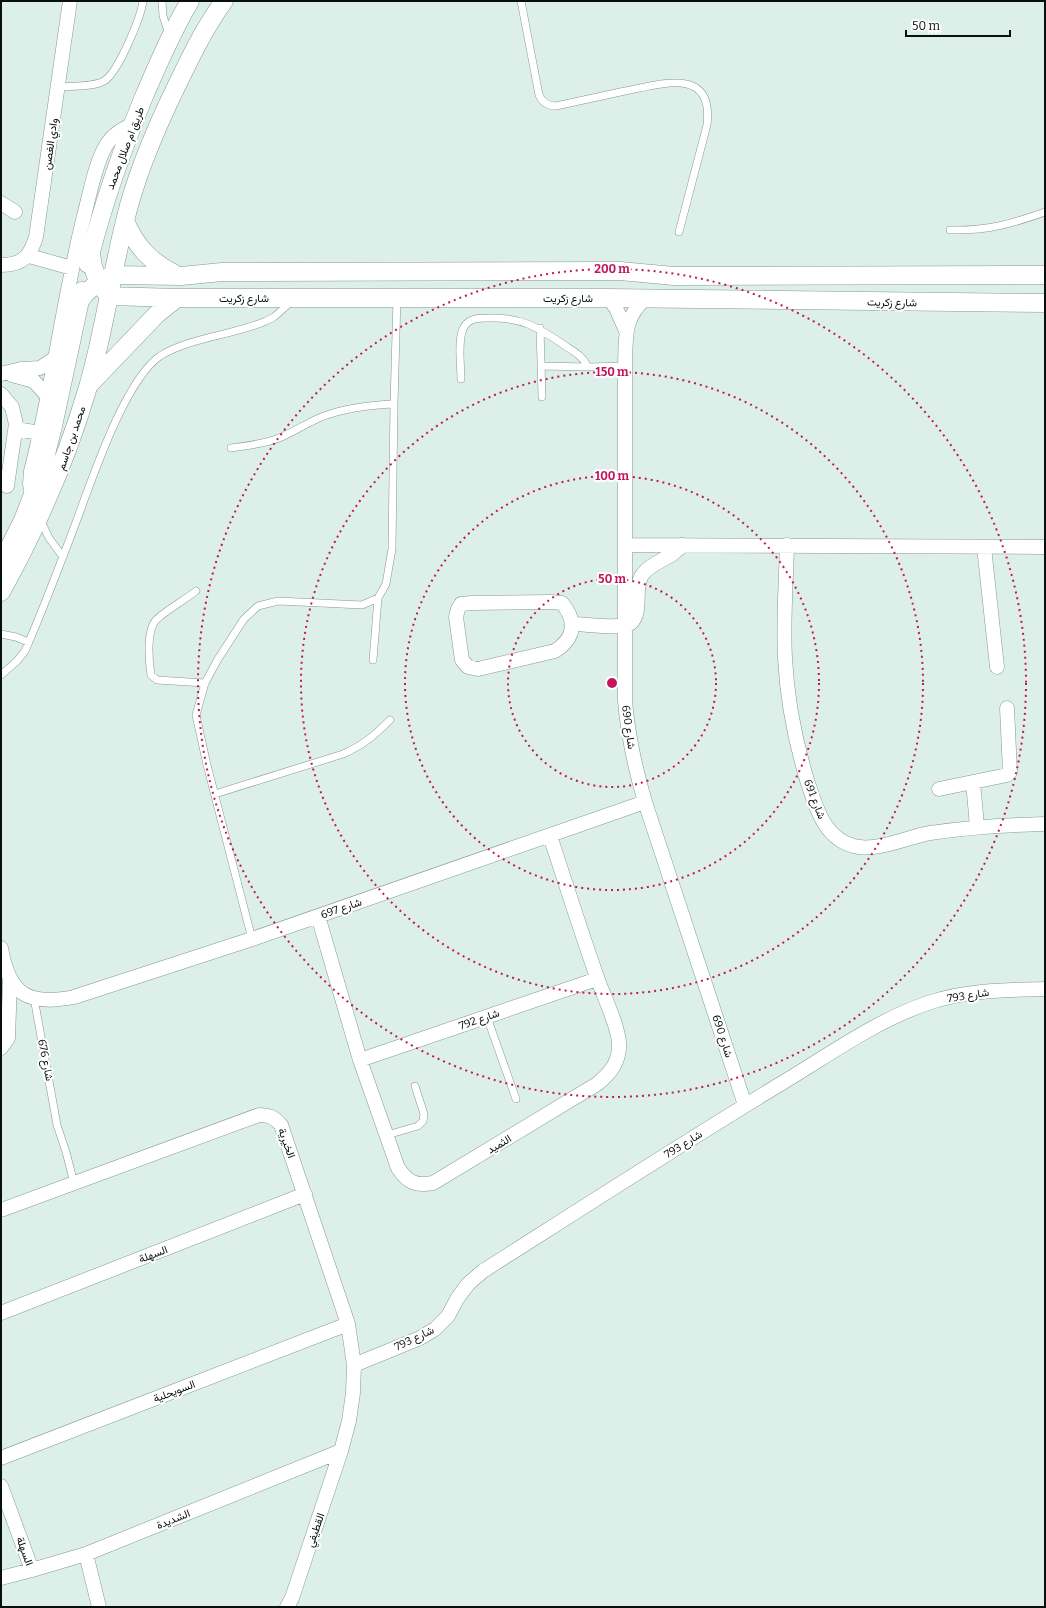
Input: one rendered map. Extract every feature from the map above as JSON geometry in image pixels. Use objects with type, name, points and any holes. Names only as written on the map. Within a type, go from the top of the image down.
[{"type":"street","name":"وادي الغصن","points":[[29,256],[36,237],[70,1]]},
{"type":"street","name":"طريق ام صلال محمد","points":[[79,302],[104,203],[133,124],[170,36],[190,1]]},
{"type":"street","name":"طريق ام صلال محمد","points":[[107,284],[144,159],[200,39],[224,1]]},
{"type":"street","points":[[32,496],[30,477],[48,396],[72,268],[92,186],[103,152],[113,137],[133,124]]},
{"type":"street","points":[[1,203],[15,212]]},
{"type":"street","points":[[125,221],[135,242],[148,257],[163,268],[177,275]]},
{"type":"street","points":[[91,253],[92,267],[107,284]]},
{"type":"street","points":[[1,265],[14,264],[29,256],[72,268]]},
{"type":"street","points":[[79,302],[84,294],[107,284],[177,275],[222,272],[628,271],[674,276],[1045,275]]},
{"type":"street","name":"شارع زكريت","points":[[107,284],[177,298],[608,298],[1045,303]]},
{"type":"street","name":"محمد بن جاسم","points":[[7,557],[40,517],[53,488],[88,386],[107,284]]},
{"type":"street","points":[[88,386],[160,310],[177,298]]},
{"type":"street","name":"شارع 690","points":[[608,298],[616,308],[626,330]]},
{"type":"street","name":"شارع 690","points":[[645,299],[632,313],[626,330],[624,626],[625,701],[628,730],[635,766],[645,802],[745,1105]]},
{"type":"street","name":"محمد بن جاسم","points":[[1,592],[7,557],[32,496],[47,453],[79,302]]},
{"type":"street","points":[[5,374],[16,370],[40,368],[55,358]]},
{"type":"street","points":[[5,374],[34,381],[48,396]]},
{"type":"street","points":[[1,394],[12,407],[16,419],[16,429],[7,486]]},
{"type":"street","points":[[16,429],[40,433]]},
{"type":"street","points":[[625,545],[1045,548]]},
{"type":"street","points":[[572,624],[624,626],[631,623],[636,618],[638,586],[642,575],[654,564],[676,553],[682,545]]},
{"type":"street","name":"شارع 691","points":[[787,545],[785,651],[791,711],[802,763],[819,814],[828,830],[847,843],[869,848],[927,834],[976,826],[1045,824]]},
{"type":"street","points":[[984,547],[997,667]]},
{"type":"street","points":[[472,602],[551,602],[562,604],[569,612],[572,624],[570,635],[565,645],[555,651],[478,669],[468,667],[462,660],[456,617],[461,604],[472,602]]},
{"type":"street","points":[[939,788],[973,782],[1008,774],[1010,772],[1007,708]]},
{"type":"street","points":[[973,782],[976,826]]},
{"type":"street","name":"شارع 697","points":[[34,998],[47,1000],[74,997],[252,939],[645,802]]},
{"type":"street","name":"الثميد","points":[[318,916],[360,1060],[398,1168],[404,1177],[412,1183],[422,1185],[433,1183],[597,1084],[607,1076],[614,1066],[618,1054],[619,1042],[616,1030],[597,979],[550,836]]},
{"type":"street","points":[[1,948],[10,980],[25,995],[34,998]]},
{"type":"street","name":"شارع 792","points":[[360,1060],[597,979]]},
{"type":"street","points":[[1,1048],[8,1038],[10,980]]},
{"type":"street","name":"شارع 793","points":[[354,1365],[420,1338],[434,1329],[448,1316],[457,1299],[468,1284],[483,1271],[745,1105],[880,1024],[904,1012],[930,1002],[964,994],[998,990],[1045,989]]},
{"type":"street","name":"الخيرية","points":[[1,1210],[259,1115],[267,1115],[276,1119],[281,1124],[348,1324],[354,1365],[353,1393],[349,1422],[341,1451]]},
{"type":"street","name":"السهلة","points":[[1,1313],[305,1194]]},
{"type":"street","name":"السويحلية","points":[[1,1458],[348,1324]]},
{"type":"street","name":"الشديدة","points":[[1,1578],[86,1554],[341,1451]]},
{"type":"street","name":"القطيفي","points":[[287,1607],[292,1598],[341,1451]]},
{"type":"street","name":"السهلة","points":[[1,1486],[32,1570]]},
{"type":"street","points":[[86,1554],[100,1607]]},
{"type":"lane","points":[[58,87],[98,84],[109,78],[136,26],[143,1]]},
{"type":"lane","points":[[162,1],[163,16],[170,36]]},
{"type":"lane","points":[[521,1],[539,95],[547,104],[556,106],[666,82],[687,84],[696,88],[703,94],[708,103],[708,125],[679,232]]},
{"type":"lane","points":[[950,230],[988,229],[1007,225],[1045,212]]},
{"type":"lane","points":[[1,675],[17,661],[28,642],[63,557],[99,459],[125,404],[146,370],[159,357],[175,349],[266,321],[274,317],[295,298]]},
{"type":"lane","points":[[373,660],[378,598],[386,584],[392,549],[397,298]]},
{"type":"lane","points":[[461,379],[461,333],[465,325],[479,318],[501,318],[520,321],[540,328],[584,359],[588,367]]},
{"type":"lane","points":[[540,328],[542,397]]},
{"type":"lane","points":[[541,366],[625,366]]},
{"type":"lane","points":[[231,448],[274,440],[324,416],[341,411],[376,405],[394,404]]},
{"type":"lane","points":[[40,517],[49,538],[63,557]]},
{"type":"lane","points":[[196,591],[155,621],[148,641],[149,664],[151,675],[158,680],[205,683]]},
{"type":"lane","points":[[252,939],[196,714],[205,683],[218,659],[244,619],[258,606],[278,601],[362,605],[378,598]]},
{"type":"lane","points":[[1,634],[16,637],[28,642]]},
{"type":"lane","points":[[215,794],[343,754],[360,747],[390,720]]},
{"type":"lane","name":"شارع 676","points":[[34,998],[57,1125],[74,1183]]},
{"type":"lane","points":[[487,1017],[516,1099]]},
{"type":"lane","points":[[386,1135],[418,1126],[423,1121],[424,1114],[415,1086]]}]
